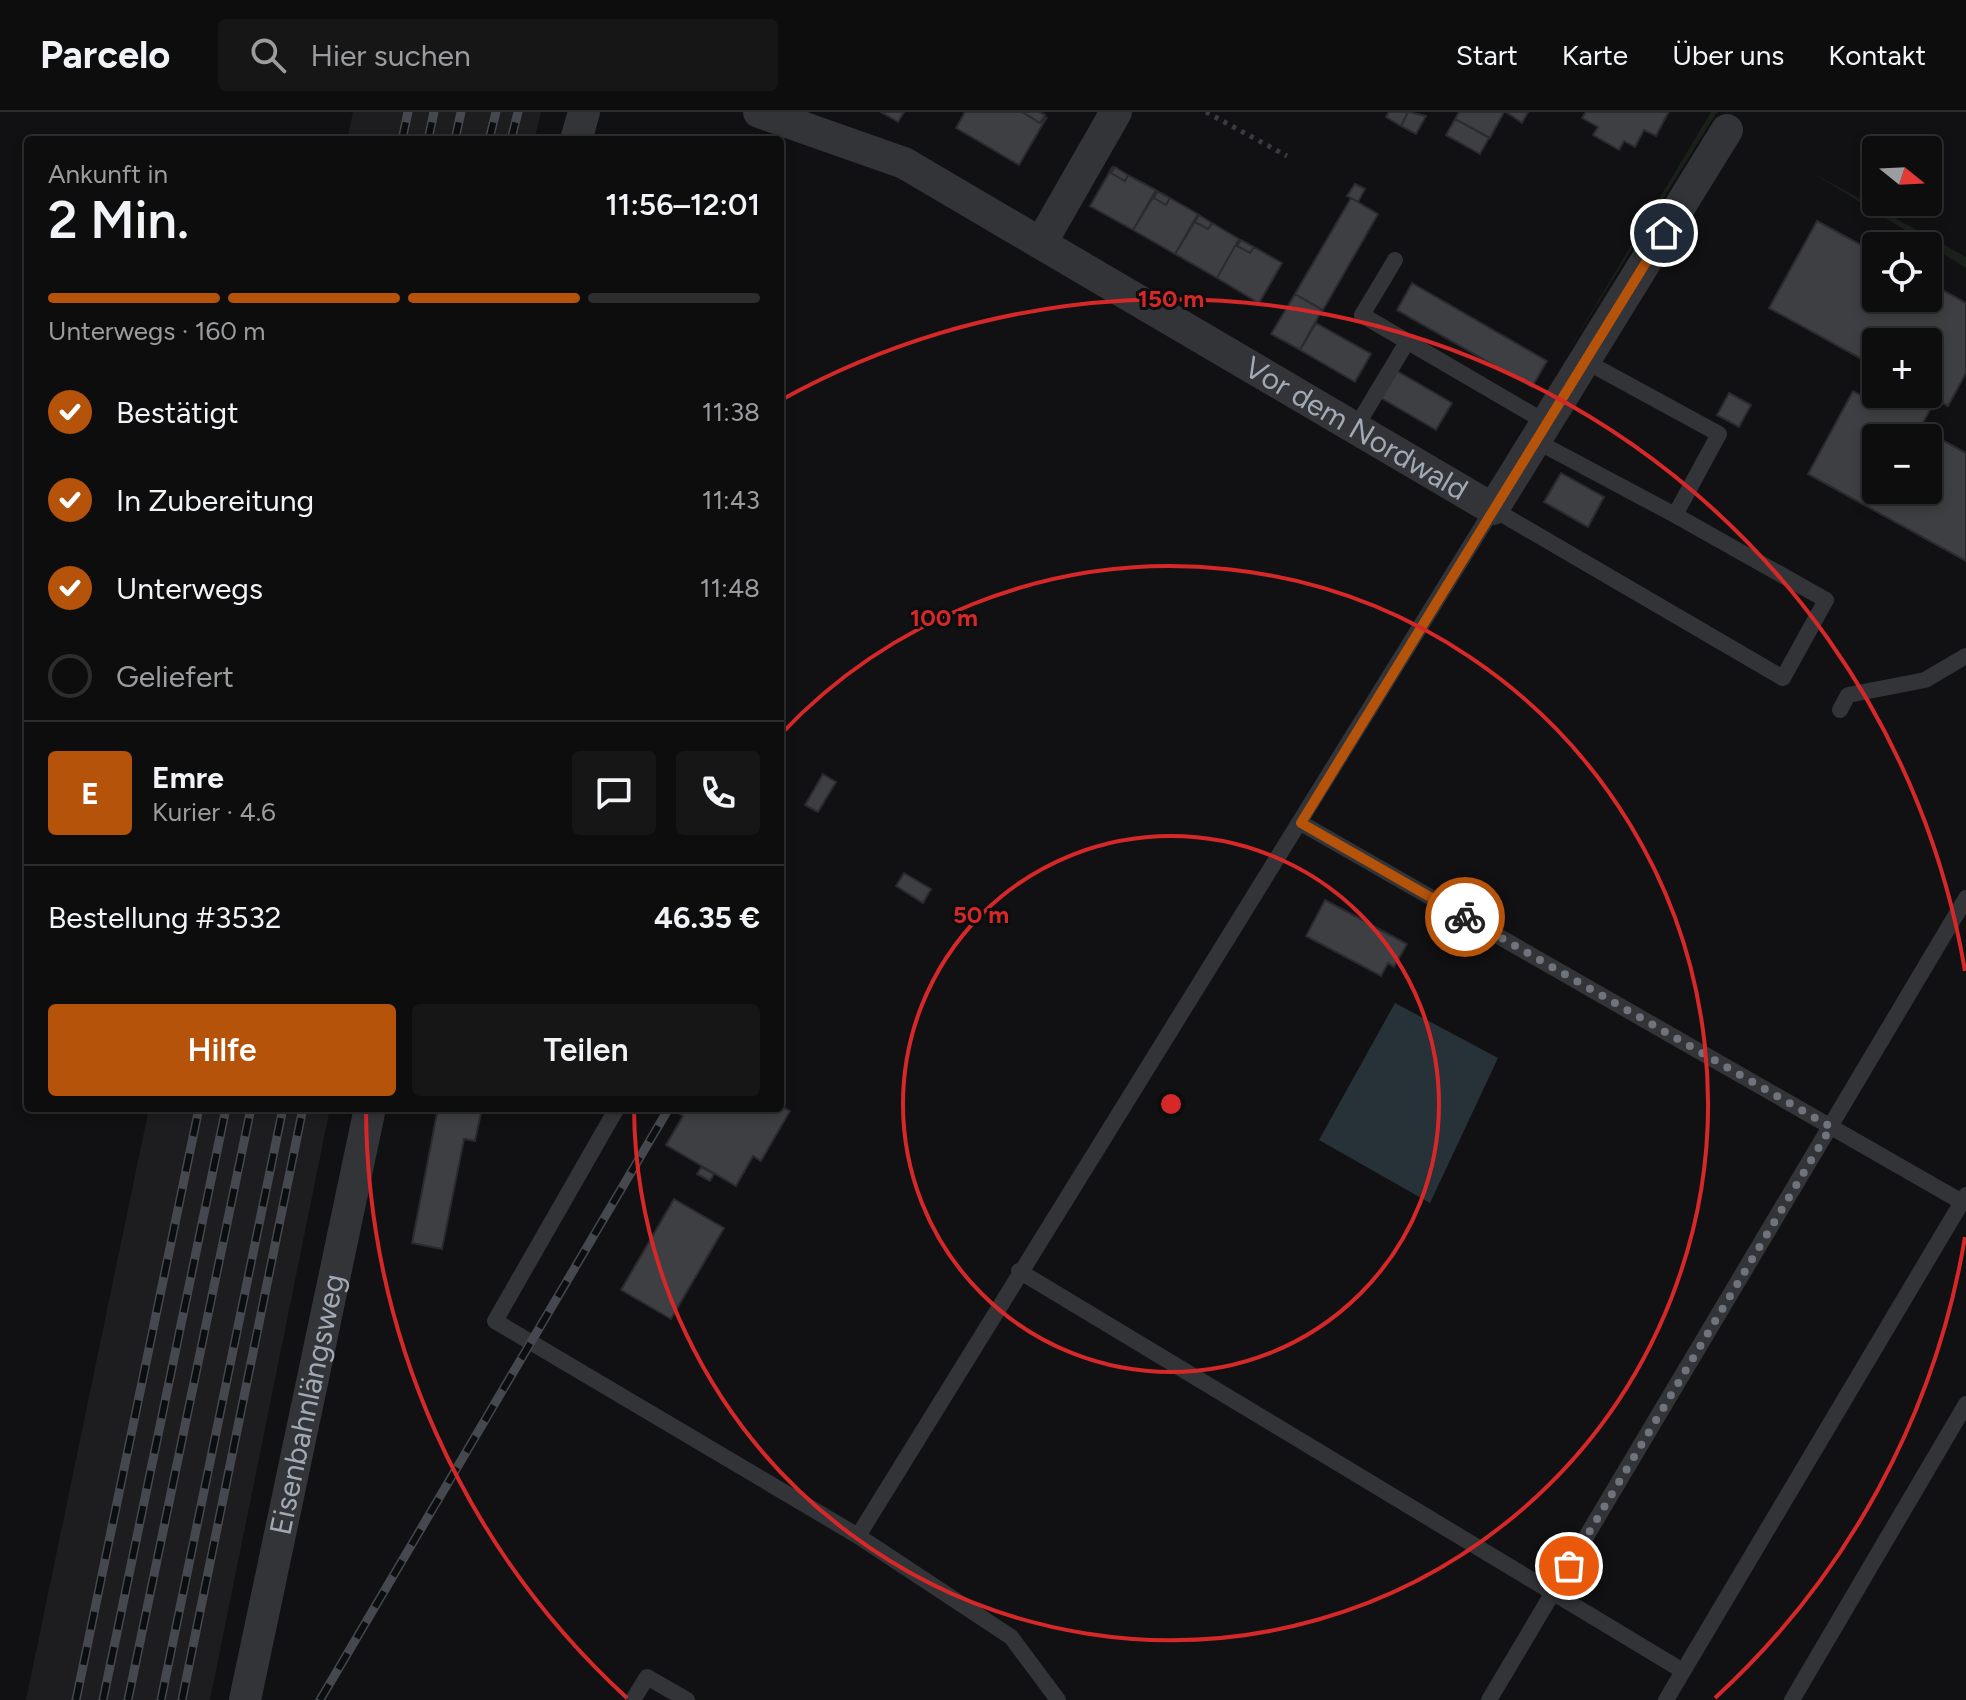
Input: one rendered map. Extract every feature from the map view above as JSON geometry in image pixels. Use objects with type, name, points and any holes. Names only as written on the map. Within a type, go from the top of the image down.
[{"type":"street","points":[[577,136],[584,112]]},
{"type":"street","name":"Vor dem Nordwald","points":[[759,112],[904,163],[1493,509],[1727,130]]},
{"type":"street","points":[[1041,243],[1116,112]]},
{"type":"street","name":"Eisenbahnlängsweg","points":[[245,1700],[369,1112]]},
{"type":"lane","points":[[858,1536],[1019,1271],[1301,823],[1493,509],[1783,678],[1826,600],[1675,515],[1362,315],[1395,260]]},
{"type":"lane","points":[[1356,427],[1407,342]]},
{"type":"lane","points":[[1585,361],[1719,434],[1675,515]]},
{"type":"lane","points":[[1840,710],[1848,695],[1925,680],[1966,656]]},
{"type":"lane","points":[[1301,823],[1831,1127],[1964,1198],[1666,1700]]},
{"type":"lane","points":[[1489,1700],[1966,898]]},
{"type":"lane","points":[[615,1112],[495,1321],[858,1536],[1011,1637],[1058,1699]]},
{"type":"lane","points":[[1019,1271],[1683,1671]]},
{"type":"lane","points":[[1792,1700],[1966,1404]]},
{"type":"lane","points":[[633,1700],[647,1677],[687,1700]]},
{"type":"path","points":[[1206,112],[1287,156]]},
{"type":"shaded area","points":[[353,112],[541,112],[535,136],[348,136]]},
{"type":"shaded area","points":[[1711,112],[1717,112],[1562,361]]},
{"type":"shaded area","points":[[1813,173],[1862,200],[1862,203]]},
{"type":"shaded area","points":[[1882,216],[1891,216],[1920,232],[1908,232]]},
{"type":"shaded area","points":[[1942,244],[1966,257],[1966,268],[1942,253]]},
{"type":"shaded area","points":[[1395,1003],[1498,1058],[1430,1203],[1319,1140]]},
{"type":"shaded area","points":[[148,1112],[329,1112],[210,1700],[26,1700]]},
{"type":"building","points":[[881,112],[904,112],[898,122]]},
{"type":"building","points":[[965,112],[1022,112],[1040,123],[1047,117],[1019,165],[956,128]]},
{"type":"building","points":[[1022,112],[1039,112],[1045,115],[1040,123]]},
{"type":"building","points":[[1389,112],[1408,112],[1401,126],[1386,117]]},
{"type":"building","points":[[1408,112],[1426,116],[1416,134],[1401,126]]},
{"type":"building","points":[[1459,112],[1504,112],[1490,138],[1455,119]]},
{"type":"building","points":[[1506,112],[1528,112],[1522,123]]},
{"type":"building","points":[[1586,112],[1668,113],[1656,136],[1644,130],[1635,147],[1624,141],[1619,150],[1593,135],[1598,127],[1582,118]]},
{"type":"building","points":[[1455,119],[1489,138],[1480,154],[1446,135]]},
{"type":"building","points":[[1113,166],[1111,173],[1125,181],[1128,175],[1156,190],[1133,230],[1090,206]]},
{"type":"building","points":[[1115,167],[1128,175],[1125,181],[1111,173]]},
{"type":"building","points":[[1355,184],[1365,189],[1358,202],[1347,196]]},
{"type":"building","points":[[1157,191],[1170,198],[1166,205],[1154,198]]},
{"type":"building","points":[[1157,191],[1154,198],[1166,205],[1170,198],[1198,214],[1175,254],[1133,230]]},
{"type":"building","points":[[1351,198],[1378,214],[1323,310],[1295,294]]},
{"type":"building","points":[[1199,215],[1212,223],[1208,229],[1195,222]]},
{"type":"building","points":[[1199,215],[1195,222],[1208,229],[1212,223],[1239,239],[1217,278],[1175,254]]},
{"type":"building","points":[[1817,221],[1862,245],[1862,312],[1942,312],[1942,290],[1966,303],[1966,373],[1948,406],[1942,402],[1942,328],[1862,328],[1862,359],[1769,308]]},
{"type":"building","points":[[1239,239],[1237,246],[1250,253],[1254,247],[1282,263],[1259,303],[1217,278]]},
{"type":"building","points":[[1241,240],[1254,247],[1250,253],[1237,246]]},
{"type":"building","points":[[1412,283],[1547,361],[1532,387],[1397,310]]},
{"type":"building","points":[[1295,294],[1322,310],[1300,350],[1271,334]]},
{"type":"building","points":[[1316,323],[1371,354],[1355,382],[1300,350]]},
{"type":"building","points":[[1397,371],[1452,403],[1436,430],[1381,398]]},
{"type":"building","points":[[1853,391],[1862,396],[1862,408],[1931,408],[1922,424],[1862,424],[1862,504],[1808,474]]},
{"type":"building","points":[[1729,393],[1751,405],[1739,427],[1717,415]]},
{"type":"building","points":[[1942,440],[1966,453],[1966,561],[1862,504],[1942,504]]},
{"type":"building","points":[[1561,473],[1604,497],[1588,527],[1544,502]]},
{"type":"building","points":[[823,774],[836,782],[818,812],[805,805]]},
{"type":"building","points":[[904,873],[931,889],[923,903],[896,886]]},
{"type":"building","points":[[1325,900],[1407,944],[1394,967],[1388,963],[1381,976],[1306,936]]},
{"type":"building","points":[[784,1108],[790,1111],[761,1161],[753,1156],[736,1186],[666,1145],[683,1116],[676,1112],[784,1112]]},
{"type":"building","points":[[437,1112],[481,1112],[475,1141],[464,1139],[442,1249],[412,1243]]},
{"type":"building","points":[[701,1167],[714,1174],[710,1181],[697,1174]]},
{"type":"building","points":[[674,1199],[724,1228],[671,1319],[621,1290]]},
{"type":"railway","points":[[403,136],[408,112]]},
{"type":"railway","points":[[429,136],[434,112]]},
{"type":"railway","points":[[456,136],[461,112]]},
{"type":"railway","points":[[490,136],[496,112]]},
{"type":"railway","points":[[512,136],[518,112]]},
{"type":"railway","points":[[76,1700],[198,1112]]},
{"type":"railway","points":[[103,1700],[225,1112]]},
{"type":"railway","points":[[128,1700],[250,1112]]},
{"type":"railway","points":[[161,1700],[282,1112]]},
{"type":"railway","points":[[182,1700],[302,1112]]},
{"type":"railway","points":[[320,1700],[667,1112]]},
{"type":"way so far","points":[[1465,917],[1831,1127],[1569,1566]]},
{"type":"route","points":[[1465,917],[1301,823],[1664,233]]}]
